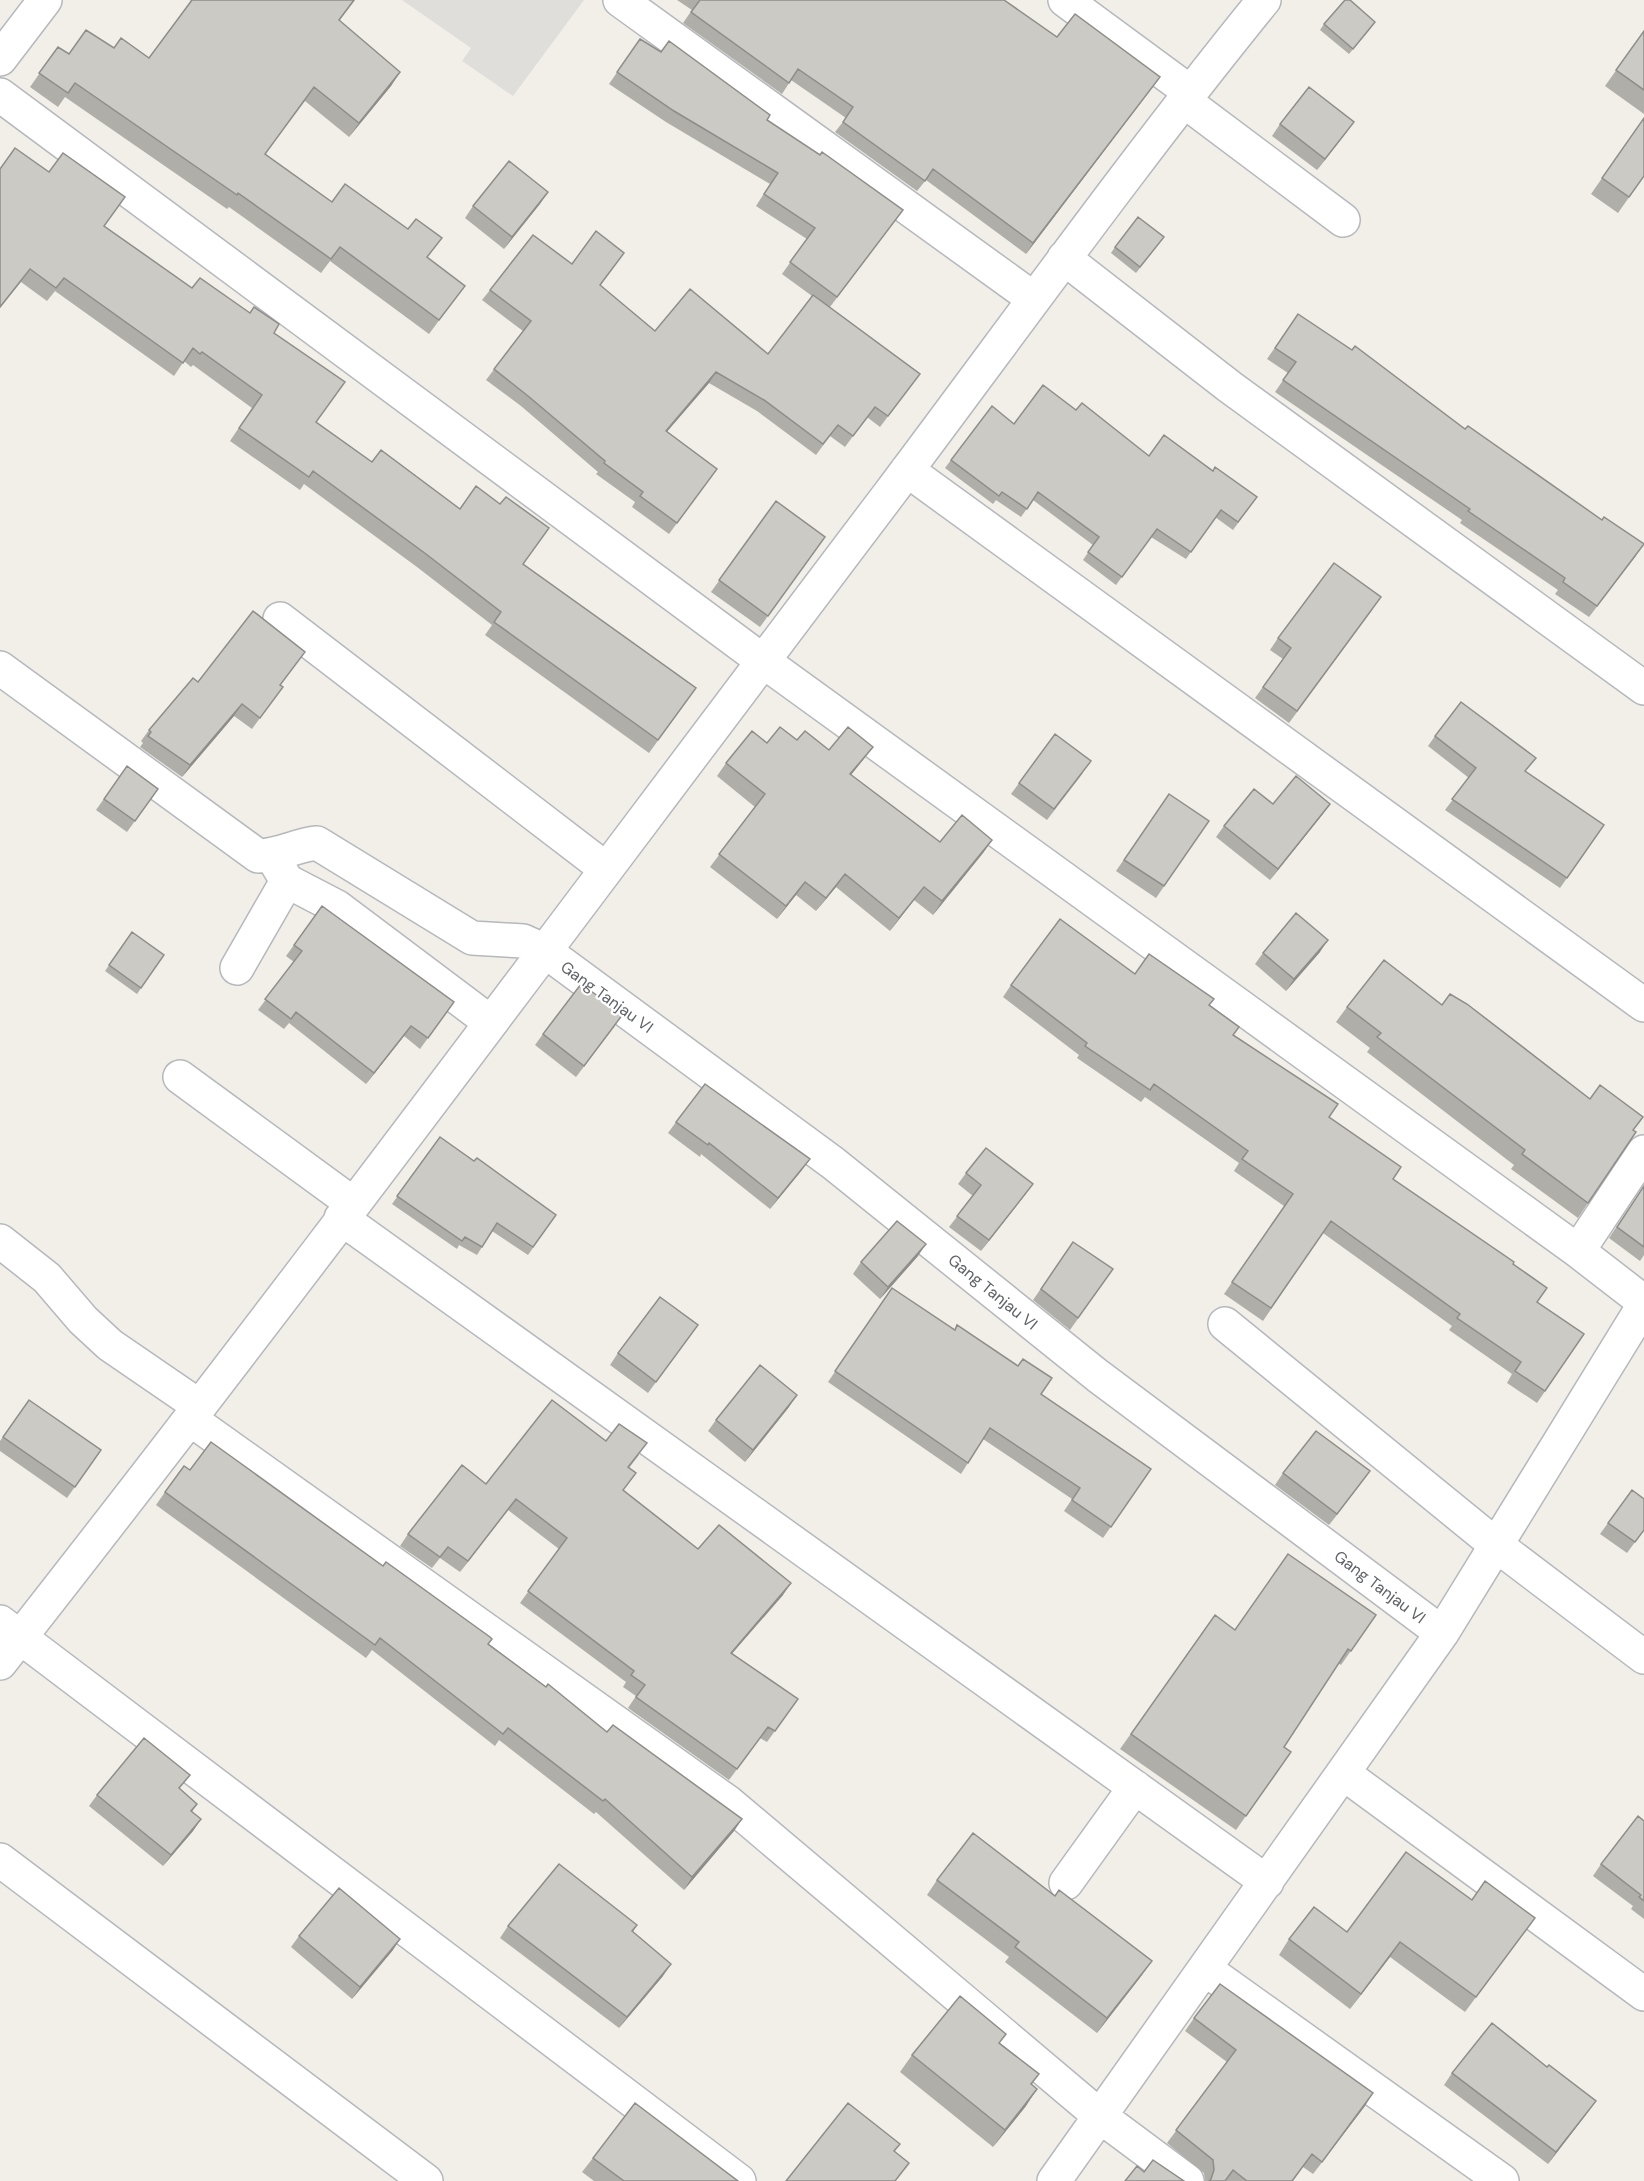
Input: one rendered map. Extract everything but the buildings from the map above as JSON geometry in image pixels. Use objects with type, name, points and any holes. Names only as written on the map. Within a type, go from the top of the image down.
[{"type":"street","points":[[0,58],[45,0]]},
{"type":"street","points":[[620,0],[1034,299]]},
{"type":"street","points":[[1065,0],[1343,220]]},
{"type":"street","points":[[0,1663],[10,1629],[195,1413],[907,470],[1064,258],[1187,96],[1264,0]]},
{"type":"street","points":[[0,94],[763,661],[1578,1251],[1644,1303],[1442,1633],[1054,2181]]},
{"type":"street","points":[[1064,258],[1230,387],[1644,688]]},
{"type":"street","points":[[907,470],[1644,1005]]},
{"type":"street","points":[[280,618],[606,869]]},
{"type":"street","points":[[0,668],[243,848],[280,869],[337,907],[490,1022]]},
{"type":"street","name":"Gang Tanjau VI","points":[[280,869],[304,844],[317,843],[472,938],[523,941],[545,951],[833,1163],[1098,1376],[1442,1633]]},
{"type":"street","points":[[237,968],[280,869]]},
{"type":"street","points":[[180,1077],[347,1211],[1267,1882]]},
{"type":"street","points":[[1578,1251],[1644,1152]]},
{"type":"street","points":[[0,1241],[47,1278],[83,1320],[110,1345],[195,1413],[729,1803],[1101,2116],[1187,2181]]},
{"type":"street","points":[[1225,1324],[1496,1545],[1644,1657]]},
{"type":"street","points":[[10,1629],[739,2181]]},
{"type":"street","points":[[1343,1773],[1644,1994]]},
{"type":"street","points":[[1066,1883],[1135,1787]]},
{"type":"street","points":[[0,1860],[426,2181]]},
{"type":"street","points":[[1205,1969],[1502,2181]]},
{"type":"shaded area","points":[[402,0],[584,0],[513,96],[462,61],[471,48]]}]
